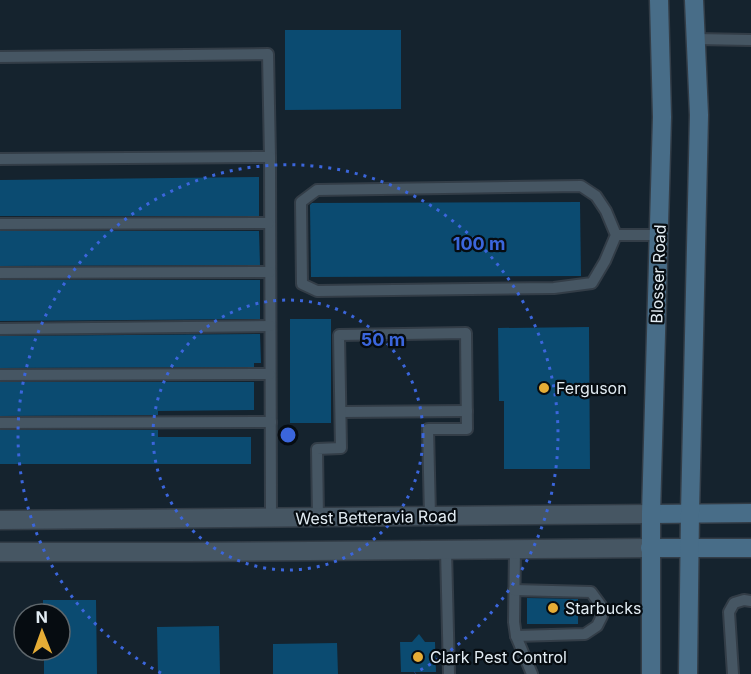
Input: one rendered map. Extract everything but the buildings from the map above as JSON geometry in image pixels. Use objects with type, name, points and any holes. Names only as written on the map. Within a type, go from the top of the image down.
[{"type":"main road","name":"Blosser Road","points":[[651,674],[650,548],[662,117],[659,0]]},
{"type":"main road","points":[[688,674],[699,115],[694,0]]},
{"type":"main road","name":"West Betteravia Road","points":[[651,514],[751,513]]},
{"type":"main road","name":"West Betteravia Road","points":[[650,548],[751,548]]},
{"type":"street","name":"West Betteravia Road","points":[[0,520],[651,514]]},
{"type":"street","name":"West Betteravia Road","points":[[0,552],[650,548]]},
{"type":"lane","points":[[696,39],[751,39]]},
{"type":"lane","points":[[0,57],[268,54],[271,518]]},
{"type":"lane","points":[[0,159],[270,157]]},
{"type":"lane","points":[[580,186],[596,196],[606,211],[616,236],[592,283],[554,288],[317,291],[303,284],[301,202],[317,190],[580,186]]},
{"type":"lane","points":[[0,224],[269,223]]},
{"type":"lane","points":[[616,236],[659,235]]},
{"type":"lane","points":[[0,273],[270,272]]},
{"type":"lane","points":[[0,329],[270,326]]},
{"type":"lane","points":[[318,518],[317,449],[341,448],[339,335],[466,333],[467,429],[428,429],[430,516]]},
{"type":"lane","points":[[0,375],[270,374]]},
{"type":"lane","points":[[340,412],[467,411]]},
{"type":"lane","points":[[0,423],[271,422]]},
{"type":"lane","points":[[515,549],[514,622],[516,636],[532,674]]},
{"type":"lane","points":[[446,550],[449,674]]},
{"type":"lane","points":[[514,590],[591,592],[602,607],[602,616],[597,626],[585,634],[516,636]]},
{"type":"lane","points":[[733,674],[729,612],[734,603],[744,600],[751,601]]},
{"type":"place","name":"Ferguson","points":[[544,388]]},
{"type":"place","name":"Starbucks","points":[[553,608]]},
{"type":"place","name":"Clark Pest Control","points":[[418,657]]}]
